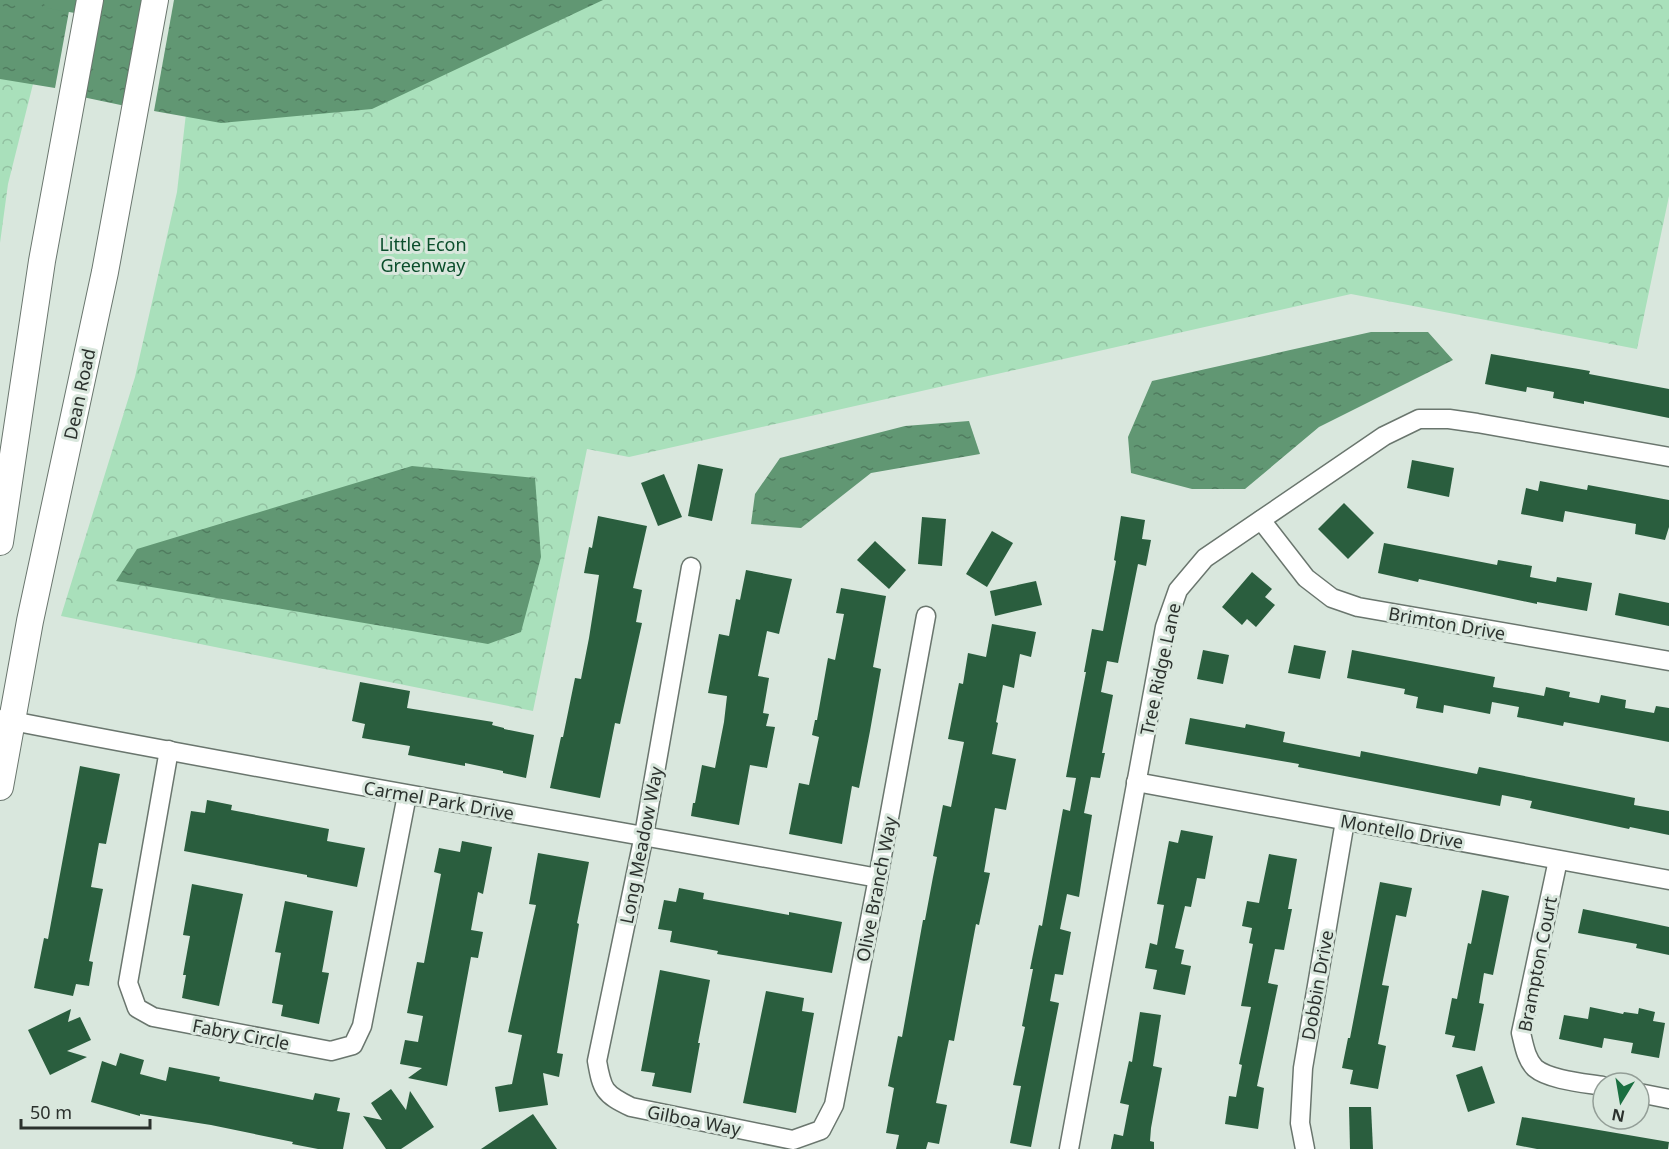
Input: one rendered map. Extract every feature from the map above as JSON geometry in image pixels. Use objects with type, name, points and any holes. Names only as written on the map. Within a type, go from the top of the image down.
[{"type":"main road","points":[[0,542],[31,329],[90,0]]},
{"type":"main road","name":"Dean Road","points":[[0,787],[6,720],[105,272],[155,0]]},
{"type":"street","name":"Tree Ridge Lane","points":[[1069,1149],[1165,627],[1178,590],[1205,558],[1384,436],[1419,419],[1449,419],[1477,423],[1669,457]]},
{"type":"street","name":"Brimton Drive","points":[[1261,520],[1306,578],[1332,598],[1358,607],[1669,661]]},
{"type":"street","name":"Long Meadow Way","points":[[631,1107],[611,1098],[601,1083],[597,1061],[644,835],[691,567]]},
{"type":"street","name":"Olive Branch Way","points":[[793,1140],[821,1130],[834,1105],[926,616]]},
{"type":"street","name":"Carmel Park Drive","points":[[6,720],[407,795],[878,878]]},
{"type":"street","name":"Fabry Circle","points":[[169,750],[128,983],[137,1008],[153,1017],[331,1052],[353,1045],[362,1026],[407,795]]},
{"type":"street","name":"Montello Drive","points":[[1136,782],[1669,879]]},
{"type":"street","name":"Dobbin Drive","points":[[1305,1149],[1300,1123],[1303,1068],[1345,821]]},
{"type":"street","name":"Brampton Court","points":[[1558,860],[1521,1033],[1525,1051],[1535,1068],[1554,1077],[1591,1084]]},
{"type":"street","points":[[1651,1095],[1669,1099]]},
{"type":"street","name":"Gilboa Way","points":[[631,1107],[793,1140]]},
{"type":"green space","points":[[0,0],[54,0],[8,184],[0,243]]},
{"type":"green space","name":"Little Econ Greenway","points":[[199,0],[1669,0],[1669,196],[1637,349],[1351,294],[629,457],[587,449],[533,711],[61,616],[135,377],[177,192]]},
{"type":"water","points":[[0,0],[71,0],[55,88],[0,79]]},
{"type":"water","points":[[90,0],[155,0],[135,108],[73,95]]},
{"type":"water","points":[[174,0],[603,0],[372,109],[221,123],[154,111]]},
{"type":"water","points":[[1371,332],[1428,332],[1453,360],[1319,427],[1245,489],[1192,489],[1131,473],[1128,437],[1152,381]]},
{"type":"water","points":[[969,421],[980,454],[871,473],[801,528],[751,524],[755,494],[780,458],[905,426]]},
{"type":"water","points":[[412,466],[535,478],[541,557],[521,632],[488,644],[116,581],[137,549]]},
{"type":"building","points":[[1491,354],[1590,371],[1589,374],[1669,389],[1669,418],[1584,401],[1584,404],[1553,398],[1554,392],[1527,387],[1526,392],[1485,384]]},
{"type":"building","points":[[1412,460],[1454,468],[1449,497],[1407,488]]},
{"type":"building","points":[[698,464],[723,469],[712,521],[688,516]]},
{"type":"building","points":[[664,474],[682,517],[658,526],[641,483]]},
{"type":"building","points":[[1540,481],[1587,490],[1588,485],[1669,500],[1669,527],[1665,540],[1635,534],[1636,524],[1565,511],[1563,522],[1521,514],[1526,488],[1538,491]]},
{"type":"building","points":[[1344,503],[1374,533],[1348,559],[1318,529]]},
{"type":"building","points":[[598,516],[647,526],[633,588],[642,590],[636,622],[642,623],[620,724],[615,723],[600,798],[550,788],[575,678],[581,679],[589,638],[599,575],[584,573],[589,547],[592,548]]},
{"type":"building","points":[[1121,516],[1145,520],[1142,539],[1151,540],[1146,566],[1138,564],[1118,663],[1107,661],[1101,692],[1113,695],[1102,753],[1105,753],[1100,778],[1091,777],[1084,813],[1092,815],[1079,897],[1067,894],[1060,929],[1071,932],[1063,975],[1055,974],[1050,1001],[1059,1003],[1031,1147],[1010,1143],[1021,1086],[1013,1085],[1025,1027],[1022,1026],[1039,925],[1042,926],[1063,809],[1070,811],[1076,778],[1066,777],[1092,629],[1103,631],[1116,561],[1114,560]]},
{"type":"building","points":[[922,517],[946,519],[942,566],[918,564]]},
{"type":"building","points":[[992,531],[1013,543],[987,587],[966,574]]},
{"type":"building","points":[[875,541],[906,570],[889,589],[857,560]]},
{"type":"building","points":[[1384,543],[1497,565],[1498,560],[1532,566],[1530,577],[1556,582],[1557,577],[1592,583],[1587,611],[1537,602],[1537,604],[1419,579],[1418,582],[1378,573]]},
{"type":"building","points":[[746,570],[792,579],[779,634],[767,631],[758,676],[769,678],[763,713],[769,714],[766,726],[775,727],[767,768],[750,765],[739,825],[691,816],[702,765],[715,768],[727,696],[708,693],[719,634],[729,636],[736,599],[740,600]]},
{"type":"building","points":[[1252,572],[1272,589],[1265,597],[1275,605],[1256,627],[1247,619],[1242,625],[1222,607]]},
{"type":"building","points":[[1036,581],[1042,605],[995,616],[990,591]]},
{"type":"building","points":[[841,588],[886,596],[873,667],[881,669],[870,731],[859,788],[852,786],[842,844],[789,834],[799,783],[809,785],[819,737],[812,735],[815,720],[817,720],[828,658],[835,660],[844,614],[836,613]]},
{"type":"building","points":[[1619,593],[1669,603],[1669,626],[1615,615]]},
{"type":"building","points":[[992,624],[1036,632],[1031,657],[1020,654],[1014,688],[1003,685],[996,722],[998,723],[992,754],[1016,759],[1006,810],[995,808],[984,872],[990,873],[979,925],[976,924],[954,1041],[949,1040],[936,1103],[947,1105],[939,1144],[928,1142],[926,1149],[896,1149],[899,1135],[886,1133],[894,1088],[888,1086],[898,1036],[902,1037],[923,920],[925,920],[937,857],[933,856],[943,805],[951,807],[964,742],[948,739],[959,683],[963,684],[968,653],[986,657]]},
{"type":"building","points":[[1294,645],[1326,651],[1320,679],[1288,673]]},
{"type":"building","points":[[1203,650],[1229,655],[1223,684],[1197,679]]},
{"type":"building","points":[[1352,650],[1495,677],[1493,687],[1544,696],[1546,687],[1570,692],[1569,697],[1599,703],[1601,695],[1626,700],[1625,708],[1654,713],[1656,706],[1669,708],[1669,742],[1564,722],[1563,726],[1517,717],[1519,707],[1492,702],[1490,714],[1444,705],[1443,713],[1416,708],[1418,697],[1404,694],[1405,689],[1347,678]]},
{"type":"building","points":[[360,682],[410,691],[407,708],[493,722],[492,725],[504,729],[534,735],[526,778],[465,763],[465,766],[408,755],[410,746],[362,738],[365,724],[352,721]]},
{"type":"building","points":[[1190,718],[1245,728],[1246,724],[1285,732],[1283,742],[1360,757],[1361,751],[1477,774],[1479,767],[1635,798],[1634,805],[1669,811],[1669,835],[1530,808],[1532,801],[1502,795],[1500,806],[1298,767],[1299,764],[1185,744]]},
{"type":"building","points":[[80,766],[120,774],[106,844],[99,843],[91,887],[103,889],[89,961],[93,962],[89,986],[76,984],[73,996],[34,988],[44,938],[48,939]]},
{"type":"building","points":[[207,800],[232,805],[231,810],[329,829],[327,841],[365,848],[357,887],[184,851],[191,811],[205,813]]},
{"type":"building","points":[[1181,830],[1213,836],[1205,879],[1197,878],[1191,907],[1185,906],[1175,948],[1184,950],[1181,964],[1191,966],[1185,995],[1153,989],[1157,970],[1145,968],[1150,943],[1157,945],[1164,905],[1157,904],[1169,841],[1178,843]]},
{"type":"building","points":[[462,841],[492,847],[483,894],[478,892],[471,930],[483,932],[478,958],[471,957],[447,1086],[408,1078],[422,1068],[400,1064],[405,1040],[418,1042],[423,1016],[407,1013],[417,962],[424,963],[441,874],[434,872],[439,848],[460,852]]},
{"type":"building","points":[[538,853],[589,862],[557,1053],[563,1054],[559,1077],[543,1073],[548,1105],[499,1112],[495,1087],[512,1084],[522,1035],[508,1032],[536,905],[529,904]]},
{"type":"building","points":[[1269,854],[1297,859],[1288,909],[1292,909],[1284,950],[1275,949],[1268,983],[1278,985],[1257,1086],[1264,1088],[1258,1129],[1225,1124],[1229,1096],[1236,1097],[1242,1065],[1239,1064],[1251,1007],[1241,1006],[1253,944],[1249,943],[1252,928],[1242,926],[1247,901],[1259,903]]},
{"type":"building","points":[[1380,882],[1412,888],[1406,917],[1396,915],[1382,985],[1389,986],[1378,1044],[1386,1046],[1378,1089],[1350,1084],[1353,1070],[1342,1068],[1348,1038],[1350,1038]]},
{"type":"building","points":[[192,884],[243,894],[219,1006],[182,998],[186,975],[183,975],[190,936],[183,935]]},
{"type":"building","points":[[679,888],[704,893],[703,899],[842,922],[832,973],[717,954],[718,951],[670,942],[672,931],[658,929],[664,900],[676,902]]},
{"type":"building","points":[[1482,890],[1509,896],[1493,975],[1484,973],[1479,1003],[1484,1004],[1475,1051],[1452,1047],[1455,1036],[1445,1034],[1452,998],[1457,999]]},
{"type":"building","points":[[285,901],[333,911],[322,972],[329,973],[319,1024],[281,1016],[283,1005],[272,1003],[281,953],[275,952]]},
{"type":"building","points":[[1583,909],[1669,927],[1669,955],[1636,948],[1637,944],[1578,933]]},
{"type":"building","points":[[660,970],[710,980],[691,1093],[652,1086],[655,1073],[641,1071]]},
{"type":"building","points":[[766,991],[804,998],[802,1011],[814,1013],[796,1113],[743,1103]]},
{"type":"building","points":[[1590,1007],[1623,1014],[1624,1012],[1638,1014],[1639,1008],[1655,1012],[1653,1021],[1665,1023],[1659,1058],[1631,1053],[1633,1043],[1604,1038],[1602,1048],[1559,1039],[1564,1015],[1588,1019]]},
{"type":"building","points":[[71,1009],[68,1022],[80,1017],[91,1040],[67,1051],[87,1057],[50,1075],[28,1030]]},
{"type":"building","points":[[1140,1012],[1161,1015],[1153,1066],[1162,1068],[1151,1128],[1150,1141],[1154,1142],[1154,1149],[1111,1149],[1114,1134],[1123,1136],[1129,1105],[1120,1103],[1129,1061],[1132,1062]]},
{"type":"building","points":[[120,1053],[144,1060],[140,1074],[166,1081],[169,1067],[220,1077],[219,1081],[313,1100],[315,1093],[340,1098],[337,1111],[350,1113],[343,1149],[318,1149],[211,1125],[140,1114],[140,1116],[91,1102],[102,1061],[116,1066]]},
{"type":"building","points":[[1482,1066],[1495,1103],[1468,1112],[1456,1075]]},
{"type":"building","points":[[391,1089],[406,1110],[410,1091],[434,1127],[401,1149],[386,1149],[363,1116],[382,1120],[371,1103]]},
{"type":"building","points":[[1349,1107],[1371,1107],[1373,1149],[1350,1149]]},
{"type":"building","points":[[533,1114],[557,1149],[481,1149]]},
{"type":"building","points":[[1522,1117],[1591,1129],[1591,1131],[1604,1131],[1669,1142],[1668,1149],[1537,1149],[1516,1145]]},
{"type":"waterway","points":[[52,0],[98,8]]}]
